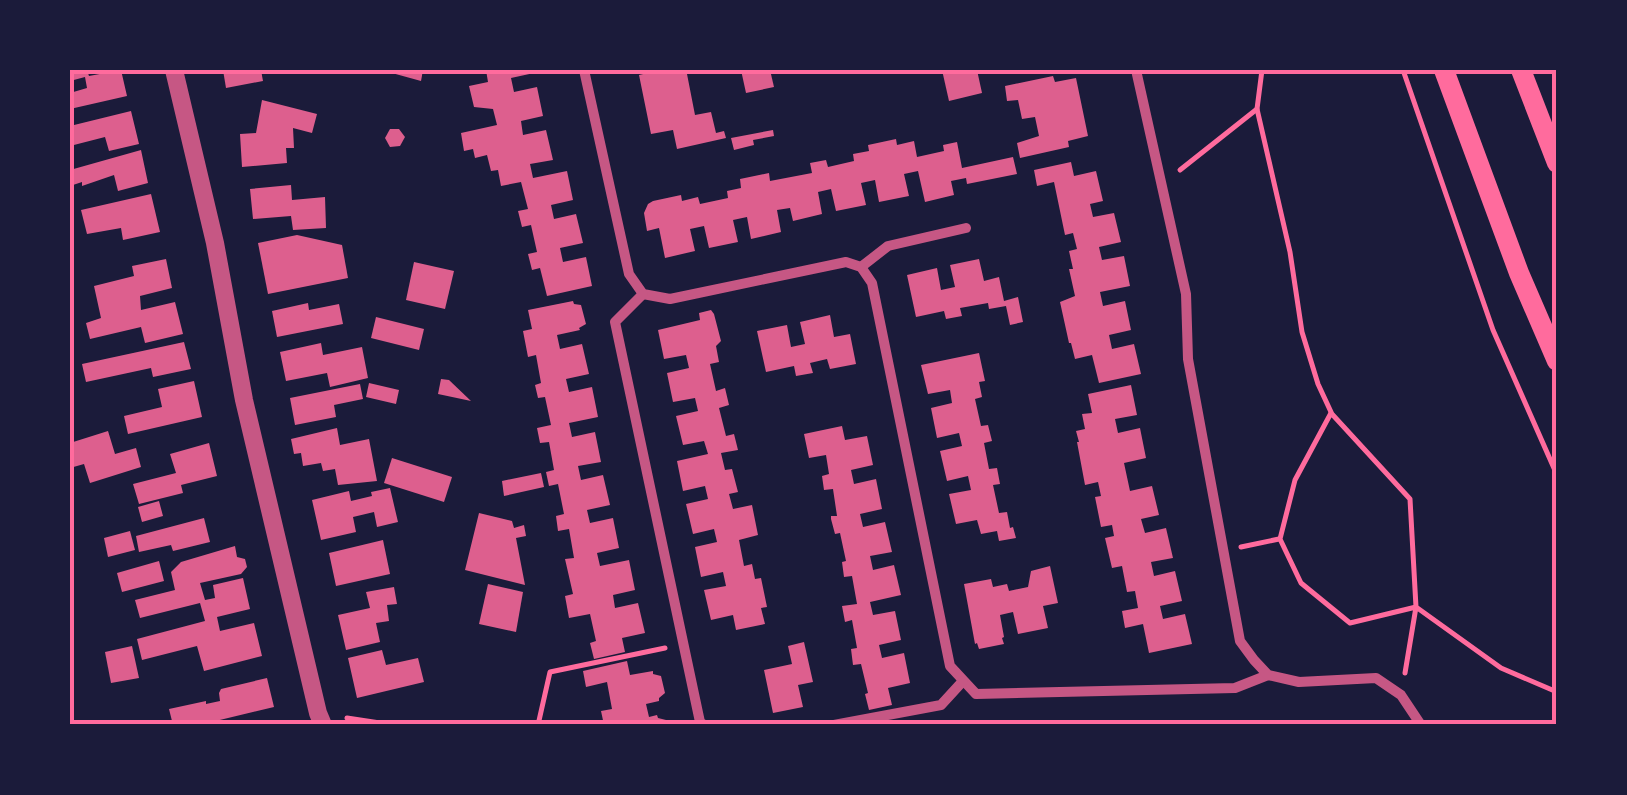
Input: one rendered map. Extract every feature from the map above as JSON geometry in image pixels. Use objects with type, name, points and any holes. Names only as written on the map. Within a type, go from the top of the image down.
[{"type":"main road","points":[[1444,70],[1519,273],[1557,362]]},
{"type":"main road","points":[[1521,70],[1557,163]]},
{"type":"street","points":[[174,70],[214,242],[244,400],[321,719]]},
{"type":"street","points":[[584,70],[629,274],[643,294],[670,299],[846,262],[861,267],[872,283],[950,666],[976,694],[1235,688],[1268,675],[1299,682],[1376,678],[1401,695],[1421,725]]},
{"type":"street","points":[[1136,70],[1186,294],[1188,359],[1240,641],[1268,675]]},
{"type":"street","points":[[861,267],[888,246],[966,228]]},
{"type":"street","points":[[643,294],[616,322],[700,722],[704,725]]},
{"type":"street","points":[[834,725],[942,705],[963,682]]},
{"type":"path","points":[[1262,70],[1258,109],[1290,252],[1302,332],[1318,384],[1331,413],[1410,499],[1416,607],[1401,695]]},
{"type":"path","points":[[1403,70],[1492,330],[1557,475]]},
{"type":"path","points":[[1162,184],[1258,109]]},
{"type":"path","points":[[1331,413],[1295,480],[1280,539],[1301,583],[1350,623],[1416,607],[1502,668],[1557,692]]},
{"type":"path","points":[[1223,551],[1280,539]]},
{"type":"path","points":[[538,725],[550,672],[684,645]]},
{"type":"path","points":[[321,719],[393,725]]},
{"type":"building","points":[[70,70],[87,70],[89,76],[121,70],[127,96],[70,109],[70,93],[87,88],[85,77],[70,81]]},
{"type":"building","points":[[223,70],[261,70],[263,81],[226,88]]},
{"type":"building","points":[[381,70],[423,70],[421,81]]},
{"type":"building","points":[[486,70],[533,70],[534,73],[511,78],[514,92],[537,87],[543,116],[521,121],[523,135],[546,130],[553,160],[530,164],[533,178],[567,171],[573,200],[551,205],[554,219],[576,214],[583,243],[560,248],[563,262],[586,257],[592,286],[547,296],[540,268],[532,270],[528,254],[537,252],[531,225],[522,227],[518,211],[528,209],[521,182],[501,186],[498,170],[491,171],[487,155],[475,158],[473,149],[464,151],[461,133],[497,125],[493,109],[474,107],[469,86],[488,82]]},
{"type":"building","points":[[660,70],[696,70],[687,74],[695,115],[711,112],[716,133],[724,131],[726,138],[677,149],[673,130],[651,134],[639,75]]},
{"type":"building","points":[[741,70],[770,70],[774,87],[746,93]]},
{"type":"building","points":[[942,70],[977,70],[982,93],[949,101]]},
{"type":"building","points":[[1053,76],[1055,82],[1076,78],[1088,136],[1068,141],[1069,147],[1020,158],[1017,143],[1039,136],[1035,117],[1022,119],[1018,100],[1007,101],[1005,86]]},
{"type":"building","points":[[262,100],[317,114],[312,133],[293,128],[294,148],[286,148],[287,163],[242,167],[240,134],[256,133]]},
{"type":"building","points":[[131,111],[139,144],[109,151],[105,137],[70,146],[70,126]]},
{"type":"building","points":[[390,129],[399,129],[405,137],[400,146],[390,147],[385,138]]},
{"type":"building","points":[[773,130],[774,136],[753,140],[754,145],[734,150],[731,138]]},
{"type":"building","points":[[896,139],[897,145],[914,141],[917,157],[944,151],[943,145],[957,142],[962,168],[1013,157],[1017,174],[967,184],[966,178],[951,181],[954,195],[925,202],[918,171],[904,174],[909,196],[879,202],[875,180],[861,183],[866,205],[836,211],[831,189],[818,192],[822,214],[793,221],[790,208],[777,210],[781,232],[751,239],[747,217],[733,220],[738,242],[709,248],[704,226],[690,229],[695,251],[665,258],[659,228],[647,231],[644,213],[653,201],[681,195],[682,201],[698,197],[700,204],[728,198],[727,191],[741,188],[740,179],[769,173],[770,181],[812,173],[810,163],[826,160],[828,167],[854,161],[853,154],[869,151],[868,145]]},
{"type":"building","points":[[141,150],[148,183],[118,191],[114,175],[70,186],[70,170]]},
{"type":"building","points":[[1071,162],[1074,176],[1096,171],[1103,201],[1090,204],[1093,217],[1114,213],[1121,242],[1099,247],[1102,260],[1124,256],[1130,286],[1100,292],[1103,306],[1125,301],[1131,330],[1109,335],[1112,349],[1134,344],[1141,374],[1099,383],[1092,355],[1075,359],[1069,343],[1060,302],[1075,296],[1069,251],[1077,249],[1073,233],[1065,235],[1054,182],[1037,186],[1034,170]]},
{"type":"building","points":[[291,185],[292,200],[325,197],[326,228],[293,230],[291,216],[253,219],[250,189]]},
{"type":"building","points":[[151,194],[160,232],[123,240],[121,228],[87,234],[81,210]]},
{"type":"building","points":[[297,235],[342,245],[348,278],[268,294],[258,243]]},
{"type":"building","points":[[166,259],[172,288],[140,296],[141,310],[175,302],[183,334],[145,343],[141,327],[90,339],[86,323],[101,318],[94,286],[134,276],[132,266]]},
{"type":"building","points":[[979,259],[984,281],[999,277],[1004,301],[1018,297],[1023,322],[1010,325],[1006,306],[989,309],[988,303],[960,308],[962,316],[946,319],[944,311],[916,317],[907,275],[937,268],[941,290],[955,287],[950,265]]},
{"type":"building","points":[[414,262],[454,271],[445,309],[406,300]]},
{"type":"building","points":[[573,301],[581,305],[586,324],[580,330],[557,335],[560,349],[582,344],[589,374],[566,379],[569,392],[592,387],[598,417],[569,423],[572,437],[595,432],[601,462],[578,466],[581,480],[603,475],[610,505],[587,510],[590,523],[613,518],[619,548],[597,553],[600,566],[629,560],[635,590],[613,595],[615,608],[638,603],[645,633],[622,638],[625,652],[594,659],[590,643],[596,641],[590,614],[569,618],[565,596],[573,594],[565,559],[574,558],[569,529],[558,531],[556,516],[564,514],[558,484],[549,486],[546,472],[554,470],[549,442],[540,443],[537,428],[551,425],[545,397],[538,398],[535,385],[541,383],[536,355],[528,357],[523,331],[532,329],[528,310]]},
{"type":"building","points":[[308,303],[309,310],[339,304],[343,324],[277,337],[272,311]]},
{"type":"building","points":[[711,310],[721,341],[716,346],[719,362],[710,364],[716,391],[725,388],[729,405],[719,408],[726,436],[734,434],[738,450],[721,453],[725,470],[732,469],[738,492],[729,494],[733,509],[752,505],[758,535],[739,540],[744,566],[752,564],[755,579],[761,578],[767,607],[761,608],[765,624],[736,630],[733,615],[711,620],[704,590],[726,586],[723,572],[701,577],[695,547],[717,542],[714,529],[693,534],[686,504],[708,499],[705,486],[683,491],[677,461],[708,454],[704,441],[683,445],[676,416],[698,411],[695,398],[673,402],[667,373],[689,368],[686,355],[664,359],[658,330],[700,320],[699,313]]},
{"type":"building","points":[[830,315],[834,337],[850,334],[856,364],[830,369],[827,359],[810,363],[813,373],[796,376],[794,366],[766,372],[757,331],[787,325],[791,347],[805,344],[800,322]]},
{"type":"building","points":[[376,317],[424,329],[419,350],[371,338]]},
{"type":"building","points":[[184,342],[191,369],[153,377],[151,368],[86,382],[82,364]]},
{"type":"building","points":[[321,343],[323,355],[362,347],[368,378],[330,387],[327,373],[286,381],[280,352]]},
{"type":"building","points":[[979,353],[985,381],[979,382],[982,397],[975,399],[981,426],[988,425],[992,441],[984,443],[989,469],[997,468],[1000,484],[993,485],[999,513],[1007,512],[1016,538],[999,541],[997,531],[981,534],[977,520],[956,524],[949,494],[971,490],[968,476],[947,481],[940,451],[962,446],[959,433],[937,438],[931,408],[952,403],[950,390],[928,394],[921,365]]},
{"type":"building","points":[[441,379],[449,380],[471,401],[438,394]]},
{"type":"building","points":[[194,381],[202,417],[128,434],[124,416],[162,407],[158,389]]},
{"type":"building","points":[[369,383],[399,390],[396,404],[366,397]]},
{"type":"building","points":[[360,384],[363,399],[334,405],[336,417],[295,425],[290,398]]},
{"type":"building","points":[[1131,385],[1137,415],[1115,419],[1118,433],[1140,428],[1146,458],[1124,463],[1130,491],[1152,486],[1159,515],[1141,519],[1145,533],[1166,528],[1173,558],[1151,562],[1154,576],[1175,571],[1182,601],[1160,606],[1163,619],[1185,614],[1192,644],[1149,653],[1143,624],[1125,628],[1122,611],[1138,608],[1135,591],[1127,592],[1122,566],[1112,568],[1105,538],[1114,536],[1112,525],[1101,527],[1095,497],[1101,496],[1098,482],[1085,485],[1076,431],[1085,429],[1082,414],[1092,413],[1088,394]]},
{"type":"building","points":[[842,426],[845,440],[867,436],[873,465],[851,470],[854,484],[876,479],[882,509],[860,514],[863,527],[885,522],[892,552],[870,556],[873,570],[894,565],[901,595],[870,602],[873,615],[895,611],[901,640],[879,645],[882,658],[904,653],[910,683],[888,688],[892,705],[869,710],[861,664],[853,665],[851,649],[857,648],[852,620],[845,622],[842,606],[857,604],[852,576],[844,577],[842,562],[846,561],[840,533],[835,534],[831,519],[837,516],[833,489],[824,490],[822,476],[829,474],[826,455],[809,458],[804,434]]},
{"type":"building","points":[[337,428],[340,445],[369,439],[377,481],[338,485],[335,469],[323,471],[321,463],[303,466],[301,453],[294,454],[291,439]]},
{"type":"building","points":[[108,431],[115,454],[136,448],[141,467],[90,483],[84,464],[70,468],[70,443]]},
{"type":"building","points":[[209,443],[217,476],[181,485],[183,493],[139,504],[133,484],[176,473],[170,454]]},
{"type":"building","points":[[392,458],[452,477],[444,502],[384,483]]},
{"type":"building","points":[[541,473],[544,487],[504,496],[502,481]]},
{"type":"building","points":[[390,488],[398,522],[377,527],[374,512],[353,517],[356,532],[321,540],[312,500],[349,491],[351,501]]},
{"type":"building","points":[[159,501],[163,516],[142,522],[138,507]]},
{"type":"building","points":[[479,513],[512,521],[514,528],[524,525],[526,536],[516,538],[525,585],[465,570]]},
{"type":"building","points":[[204,518],[210,542],[173,551],[171,545],[139,552],[136,536]]},
{"type":"building","points":[[130,531],[135,550],[108,557],[104,538]]},
{"type":"building","points":[[383,540],[390,574],[336,586],[329,553]]},
{"type":"building","points":[[235,546],[237,557],[245,559],[247,567],[241,574],[200,583],[205,600],[215,598],[213,585],[243,578],[250,609],[217,617],[220,631],[254,623],[262,656],[204,671],[197,646],[142,660],[137,639],[205,621],[200,603],[140,618],[135,600],[175,590],[171,572],[181,562]]},
{"type":"building","points":[[159,561],[164,581],[122,592],[117,573]]},
{"type":"building","points":[[1050,566],[1058,603],[1043,606],[1048,628],[1018,634],[1013,612],[1000,615],[1004,644],[979,649],[964,584],[991,579],[993,587],[1007,584],[1009,591],[1028,587],[1031,571]]},
{"type":"building","points":[[488,584],[523,592],[516,632],[479,624]]},
{"type":"building","points":[[394,587],[397,604],[387,605],[389,621],[376,623],[380,642],[346,650],[338,615],[370,608],[366,592]]},
{"type":"building","points":[[804,642],[813,682],[798,685],[803,707],[773,713],[764,670],[792,664],[788,646]]},
{"type":"building","points":[[132,646],[139,678],[111,683],[105,652]]},
{"type":"building","points":[[382,650],[386,665],[418,658],[424,682],[357,698],[348,658]]},
{"type":"building","points":[[627,661],[630,675],[653,671],[661,676],[665,693],[659,701],[646,704],[649,717],[657,715],[667,725],[604,725],[601,711],[612,709],[607,682],[586,687],[583,671]]},
{"type":"building","points":[[267,678],[274,707],[199,725],[173,725],[169,709],[220,701],[221,689]]}]
